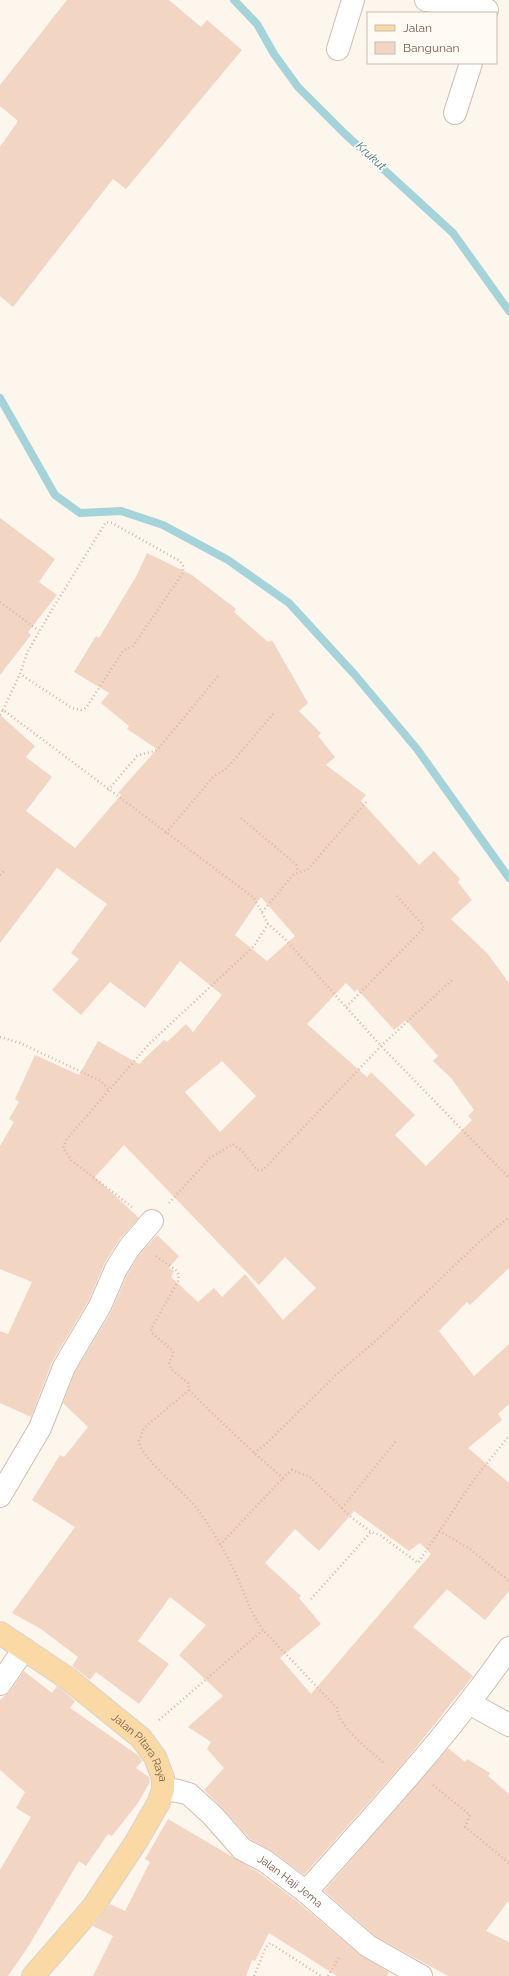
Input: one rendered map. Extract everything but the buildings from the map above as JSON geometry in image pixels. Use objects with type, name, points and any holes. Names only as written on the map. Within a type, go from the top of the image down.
[{"type":"main road","name":"Jalan Pitara Raya","points":[[0,1633],[67,1678],[141,1738],[155,1757],[163,1778],[163,1789],[159,1802],[136,1842],[93,1907],[33,1976]]},
{"type":"street","points":[[338,49],[353,0]]},
{"type":"street","points":[[426,0],[487,8]]},
{"type":"street","points":[[455,113],[470,64]]},
{"type":"street","points":[[0,1496],[40,1428],[64,1368],[100,1306],[116,1269],[152,1221]]},
{"type":"street","points":[[306,1892],[408,1776],[469,1703],[509,1648]]},
{"type":"street","points":[[0,1684],[24,1649]]},
{"type":"street","points":[[469,1703],[509,1725]]},
{"type":"street","name":"Jalan Haji Jema","points":[[163,1789],[189,1794],[213,1816],[242,1849],[265,1861],[306,1892],[368,1946],[421,1976]]},
{"type":"path","points":[[0,715],[20,674],[27,653],[39,631],[106,522],[112,523],[180,561],[183,573],[133,646],[123,651],[86,708],[80,710],[72,708],[20,674]]},
{"type":"path","points":[[0,602],[39,631]]},
{"type":"path","points":[[108,790],[137,756],[153,752],[158,749],[219,675]]},
{"type":"path","points":[[3,710],[254,898],[268,924],[284,938],[381,1046],[509,1178]]},
{"type":"path","points":[[166,833],[213,777],[227,768],[274,713]]},
{"type":"path","points":[[262,912],[298,872],[308,869],[367,801]]},
{"type":"path","points":[[241,818],[291,860],[296,865],[298,872]]},
{"type":"path","points":[[0,875],[4,871]]},
{"type":"path","points":[[346,1007],[415,939],[424,928],[397,896]]},
{"type":"path","points":[[268,924],[254,946],[149,1044],[108,1089],[66,1140],[63,1148],[72,1161],[152,1221],[210,1158],[233,1144],[242,1151],[257,1170],[263,1170],[381,1046],[453,979]]},
{"type":"path","points":[[0,1037],[20,1043],[101,1080],[108,1089]]},
{"type":"path","points":[[254,1453],[265,1445],[337,1374],[380,1337],[478,1243],[509,1217]]},
{"type":"path","points":[[136,1241],[177,1271],[179,1275],[178,1281],[151,1329],[152,1333],[173,1350],[169,1366],[188,1383],[189,1390],[254,1453],[283,1478]]},
{"type":"path","points":[[189,1390],[144,1428],[138,1441],[159,1471],[189,1498],[220,1545],[235,1572],[253,1616],[263,1630],[337,1708],[337,1716],[348,1730],[408,1776],[470,1815],[465,1827],[509,1863]]},
{"type":"path","points":[[220,1545],[292,1470],[301,1472],[310,1477],[352,1518],[371,1532],[380,1535],[418,1563],[475,1478],[509,1436]]},
{"type":"path","points":[[342,1508],[396,1441]]},
{"type":"path","points":[[440,1531],[470,1549],[509,1581]]},
{"type":"path","points":[[311,1599],[371,1532]]},
{"type":"path","points":[[141,1738],[161,1717],[263,1630]]},
{"type":"path","points":[[254,1976],[266,1947],[270,1943],[321,1976]]},
{"type":"waterway","name":"Krukut","points":[[234,0],[257,24],[274,54],[298,87],[345,134],[453,233],[509,311]]},
{"type":"waterway","points":[[0,398],[55,495],[80,513],[121,511],[163,525],[228,560],[289,603],[355,675],[417,749],[509,878]]}]
